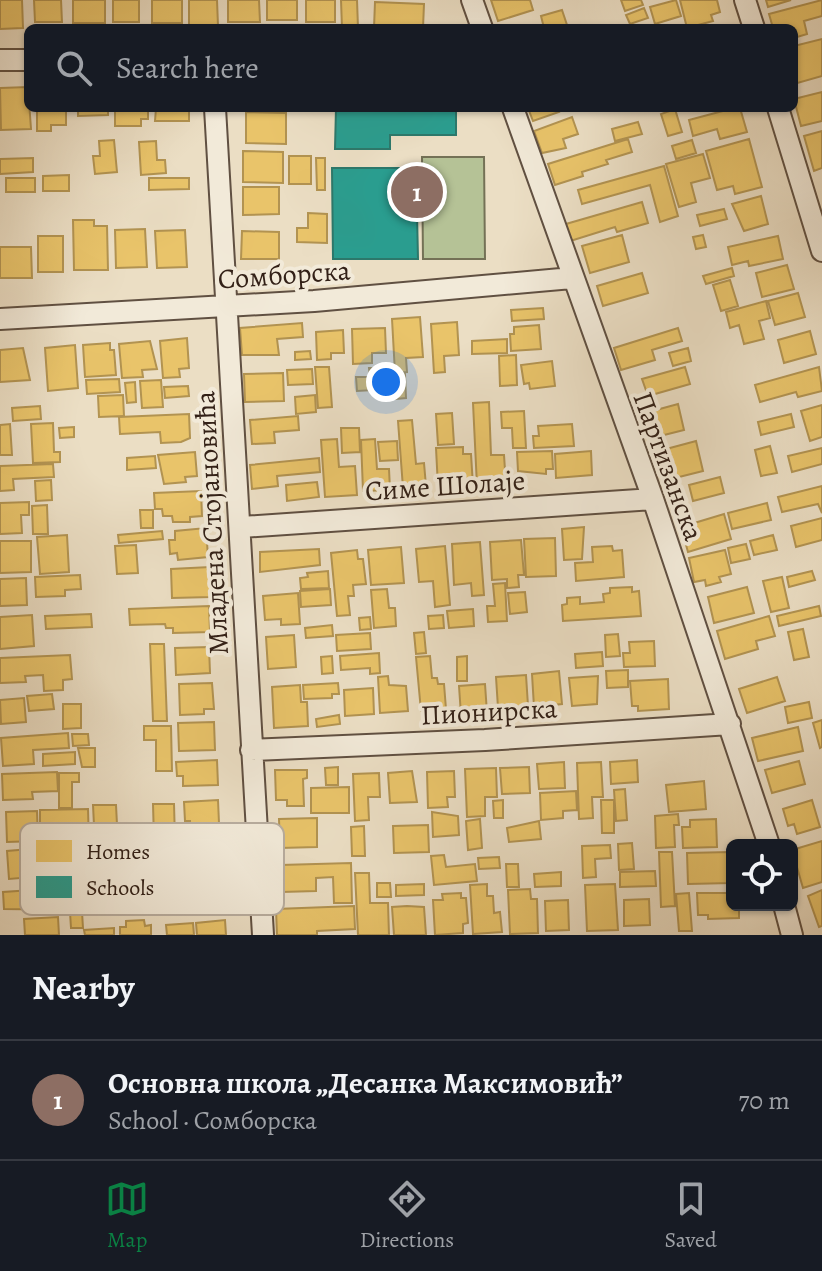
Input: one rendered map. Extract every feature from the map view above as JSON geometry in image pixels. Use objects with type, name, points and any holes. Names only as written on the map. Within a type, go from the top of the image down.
[{"type":"street","points":[[472,0],[481,24]]},
{"type":"street","points":[[745,0],[753,24]]},
{"type":"street","points":[[0,60],[24,60]]},
{"type":"street","name":"Младена Стојановића","points":[[215,112],[224,307],[242,527],[256,823]]},
{"type":"street","name":"Партизанска","points":[[515,112],[653,499],[767,839]]},
{"type":"street","points":[[779,112],[822,251]]},
{"type":"street","name":"Сомборска","points":[[0,319],[224,307],[572,278]]},
{"type":"street","name":"Симе Шолаје","points":[[242,527],[653,499]]},
{"type":"street","name":"Пионирска","points":[[251,750],[485,740],[730,724]]},
{"type":"street","points":[[786,911],[792,935]]},
{"type":"street","name":"Младена Стојановића","points":[[262,915],[263,935]]},
{"type":"green space","points":[[422,157],[484,157],[485,259],[423,259]]},
{"type":"building: Homes","points":[[0,0],[22,0],[23,28],[0,29]]},
{"type":"building: Homes","points":[[34,0],[61,0],[62,22],[35,22]]},
{"type":"building: Homes","points":[[73,0],[105,0],[105,23],[73,23]]},
{"type":"building: Homes","points":[[113,0],[139,0],[139,22],[113,22]]},
{"type":"building: Homes","points":[[152,0],[182,0],[182,23],[152,23]]},
{"type":"building: Homes","points":[[189,0],[217,0],[218,24],[189,24]]},
{"type":"building: Homes","points":[[228,0],[259,0],[260,22],[228,22]]},
{"type":"building: Homes","points":[[267,0],[297,0],[297,20],[267,20]]},
{"type":"building: Homes","points":[[306,0],[335,0],[335,22],[306,22]]},
{"type":"building: Homes","points":[[341,0],[357,0],[358,24],[342,24]]},
{"type":"building: Homes","points":[[491,0],[530,0],[533,10],[498,21]]},
{"type":"building: Homes","points":[[621,0],[641,0],[643,5],[625,11]]},
{"type":"building: Homes","points":[[676,0],[681,16],[655,24],[650,7]]},
{"type":"building: Homes","points":[[680,0],[717,0],[720,12],[711,15],[713,21],[686,24]]},
{"type":"building: Homes","points":[[766,0],[791,0],[768,7]]},
{"type":"building: Homes","points":[[822,0],[822,16],[804,21],[807,34],[798,37],[798,24],[772,24],[769,14]]},
{"type":"building: Homes","points":[[375,2],[424,4],[423,24],[374,24]]},
{"type":"building: Homes","points":[[644,8],[648,18],[630,24],[626,15]]},
{"type":"building: Homes","points":[[562,10],[567,24],[543,24],[541,16]]},
{"type":"building: Homes","points":[[822,39],[822,76],[798,83],[798,45]]},
{"type":"building: Homes","points":[[24,87],[24,112],[30,112],[31,129],[1,130],[0,88]]},
{"type":"building: Homes","points":[[822,92],[822,121],[801,126],[798,98]]},
{"type":"building: Homes","points":[[37,112],[66,112],[66,125],[51,125],[51,131],[37,131]]},
{"type":"building: Homes","points":[[78,112],[108,112],[108,115],[78,116]]},
{"type":"building: Homes","points":[[115,112],[148,112],[148,119],[141,119],[141,126],[115,126]]},
{"type":"building: Homes","points":[[156,112],[189,112],[189,121],[155,121]]},
{"type":"building: Homes","points":[[246,112],[286,113],[286,144],[246,143]]},
{"type":"building: Homes","points":[[530,112],[559,112],[533,121]]},
{"type":"building: Homes","points":[[676,112],[682,132],[668,136],[661,114]]},
{"type":"building: Homes","points":[[719,112],[741,112],[747,132],[720,139],[717,129],[693,136],[689,120]]},
{"type":"building: Homes","points":[[572,117],[578,134],[563,139],[566,148],[542,153],[534,131]]},
{"type":"building: Homes","points":[[638,122],[642,134],[615,141],[612,129]]},
{"type":"building: Homes","points":[[822,131],[822,168],[814,171],[804,136]]},
{"type":"building: Homes","points":[[628,139],[632,152],[606,160],[608,164],[555,185],[548,164]]},
{"type":"building: Homes","points":[[749,139],[762,187],[735,194],[733,186],[717,190],[706,151]]},
{"type":"building: Homes","points":[[114,140],[117,172],[95,174],[93,156],[100,156],[99,141]]},
{"type":"building: Homes","points":[[692,140],[696,153],[676,159],[672,146]]},
{"type":"building: Homes","points":[[156,141],[157,160],[165,160],[166,173],[141,175],[139,142]]},
{"type":"building: Homes","points":[[243,151],[283,152],[283,183],[243,182]]},
{"type":"building: Homes","points":[[703,154],[710,178],[691,183],[696,202],[679,207],[666,164]]},
{"type":"building: Homes","points":[[289,156],[311,156],[311,184],[289,184]]},
{"type":"building: Homes","points":[[33,158],[33,172],[0,174],[0,159]]},
{"type":"building: Homes","points":[[316,158],[325,158],[325,190],[317,190]]},
{"type":"building: Homes","points":[[664,166],[678,216],[660,222],[650,185],[582,204],[578,190]]},
{"type":"building: Homes","points":[[69,175],[69,191],[43,191],[43,176]]},
{"type":"building: Homes","points":[[6,178],[35,178],[35,192],[6,192]]},
{"type":"building: Homes","points":[[149,178],[189,178],[189,189],[149,190]]},
{"type":"building: Homes","points":[[243,187],[279,187],[279,214],[243,215]]},
{"type":"building: Homes","points":[[761,196],[768,224],[744,231],[732,204]]},
{"type":"building: Homes","points":[[642,202],[648,223],[617,232],[615,227],[564,243],[559,226]]},
{"type":"building: Homes","points":[[724,209],[727,219],[700,226],[697,215]]},
{"type":"building: Homes","points":[[308,213],[327,214],[327,243],[297,242],[297,228],[308,228]]},
{"type":"building: Homes","points":[[73,220],[94,220],[94,226],[107,226],[108,270],[74,270]]},
{"type":"building: Homes","points":[[145,229],[147,267],[116,268],[115,230]]},
{"type":"building: Homes","points":[[185,230],[187,267],[157,268],[155,231]]},
{"type":"building: Homes","points":[[242,231],[279,232],[279,259],[241,259]]},
{"type":"building: Homes","points":[[622,235],[629,262],[590,273],[582,246]]},
{"type":"building: Homes","points":[[703,235],[706,247],[696,249],[693,237]]},
{"type":"building: Homes","points":[[38,236],[63,236],[63,272],[38,272]]},
{"type":"building: Homes","points":[[778,236],[783,259],[749,266],[748,261],[732,265],[728,247]]},
{"type":"building: Homes","points":[[0,247],[31,247],[32,278],[0,278]]},
{"type":"building: Homes","points":[[787,265],[794,289],[762,297],[756,273]]},
{"type":"building: Homes","points":[[732,268],[734,276],[706,284],[703,276]]},
{"type":"building: Homes","points":[[642,273],[648,293],[603,306],[597,286]]},
{"type":"building: Homes","points":[[730,280],[738,306],[721,311],[713,285]]},
{"type":"building: Homes","points":[[798,293],[805,317],[775,325],[768,301]]},
{"type":"building: Homes","points":[[766,301],[770,318],[759,321],[764,339],[744,344],[739,325],[730,328],[726,312]]},
{"type":"building: Homes","points":[[543,308],[544,319],[512,321],[511,310]]},
{"type":"building: Homes","points":[[420,317],[423,357],[406,358],[407,372],[395,373],[392,319]]},
{"type":"building: Homes","points":[[457,322],[459,355],[444,356],[445,372],[434,373],[431,324]]},
{"type":"building: Homes","points":[[302,323],[303,337],[277,339],[279,355],[242,355],[240,328]]},
{"type":"building: Homes","points":[[539,325],[541,349],[511,351],[510,334],[514,334],[514,327]]},
{"type":"building: Homes","points":[[385,328],[386,353],[372,353],[372,363],[353,364],[352,329]]},
{"type":"building: Homes","points":[[678,328],[682,341],[652,350],[655,360],[621,370],[614,348]]},
{"type":"building: Homes","points":[[343,330],[344,353],[331,353],[331,359],[317,360],[316,332]]},
{"type":"building: Homes","points":[[810,331],[816,354],[784,363],[778,340]]},
{"type":"building: Homes","points":[[187,338],[189,368],[179,369],[180,377],[163,378],[160,341]]},
{"type":"building: Homes","points":[[507,339],[507,353],[472,354],[472,341]]},
{"type":"building: Homes","points":[[150,341],[157,369],[142,370],[143,377],[122,378],[119,344]]},
{"type":"building: Homes","points":[[110,343],[110,350],[114,350],[116,375],[85,377],[83,345]]},
{"type":"building: Homes","points":[[75,345],[78,388],[48,391],[45,348]]},
{"type":"building: Homes","points":[[23,348],[30,380],[0,382],[0,350]]},
{"type":"building: Homes","points":[[688,348],[691,361],[673,366],[669,353]]},
{"type":"building: Homes","points":[[310,351],[311,359],[295,360],[295,352]]},
{"type":"building: Homes","points":[[516,355],[517,385],[500,386],[499,356]]},
{"type":"building: Homes","points":[[552,361],[555,386],[530,389],[529,383],[524,384],[521,365]]},
{"type":"building: Homes","points":[[315,367],[329,367],[332,407],[318,408]]},
{"type":"building: Homes","points":[[685,367],[690,384],[648,396],[642,379]]},
{"type":"building: Homes","points":[[819,367],[822,391],[798,397],[796,392],[760,402],[755,385]]},
{"type":"building: Homes","points":[[369,368],[390,368],[391,389],[357,391],[356,377],[370,377]]},
{"type":"building: Homes","points":[[312,369],[313,384],[288,385],[287,370]]},
{"type":"building: Homes","points":[[283,373],[284,401],[245,402],[244,374]]},
{"type":"building: Homes","points":[[395,374],[405,374],[406,398],[396,399]]},
{"type":"building: Homes","points":[[119,379],[120,392],[87,394],[86,380]]},
{"type":"building: Homes","points":[[161,380],[163,407],[142,408],[140,381]]},
{"type":"building: Homes","points":[[135,382],[136,402],[127,403],[125,383]]},
{"type":"building: Homes","points":[[188,386],[189,396],[165,398],[164,387]]},
{"type":"building: Homes","points":[[123,395],[124,416],[99,417],[98,396]]},
{"type":"building: Homes","points":[[315,395],[316,412],[296,414],[295,397]]},
{"type":"building: Homes","points":[[489,402],[491,455],[504,455],[506,485],[477,486],[473,403]]},
{"type":"building: Homes","points":[[678,404],[684,430],[652,438],[645,413]]},
{"type":"building: Homes","points":[[822,405],[822,437],[810,441],[801,411]]},
{"type":"building: Homes","points":[[40,406],[41,419],[13,421],[12,408]]},
{"type":"building: Homes","points":[[524,411],[526,448],[513,448],[512,428],[502,428],[501,412]]},
{"type":"building: Homes","points":[[452,413],[454,444],[438,445],[436,414]]},
{"type":"building: Homes","points":[[189,414],[190,438],[181,442],[161,443],[160,432],[120,434],[119,417]]},
{"type":"building: Homes","points":[[791,414],[794,427],[761,435],[758,422]]},
{"type":"building: Homes","points":[[298,416],[299,430],[274,432],[275,443],[252,444],[250,420]]},
{"type":"building: Homes","points":[[412,420],[416,464],[424,463],[426,486],[403,488],[398,421]]},
{"type":"building: Homes","points":[[53,423],[54,452],[60,452],[60,462],[33,463],[31,424]]},
{"type":"building: Homes","points":[[10,424],[12,455],[0,455],[0,425]]},
{"type":"building: Homes","points":[[572,424],[574,446],[534,448],[533,436],[539,436],[538,426]]},
{"type":"building: Homes","points":[[74,427],[74,437],[60,438],[59,428]]},
{"type":"building: Homes","points":[[341,428],[359,428],[360,452],[342,453]]},
{"type":"building: Homes","points":[[337,439],[339,467],[355,466],[357,495],[325,497],[321,440]]},
{"type":"building: Homes","points":[[375,439],[377,469],[389,469],[390,490],[363,491],[361,440]]},
{"type":"building: Homes","points":[[397,441],[398,460],[380,461],[378,442]]},
{"type":"building: Homes","points":[[696,441],[703,471],[663,481],[655,452]]},
{"type":"building: Homes","points":[[770,446],[777,473],[761,476],[755,450]]},
{"type":"building: Homes","points":[[463,447],[463,454],[471,454],[473,486],[438,487],[436,448]]},
{"type":"building: Homes","points":[[822,448],[822,464],[792,472],[788,456]]},
{"type":"building: Homes","points":[[552,451],[553,469],[546,469],[546,474],[518,471],[517,452]]},
{"type":"building: Homes","points":[[591,451],[592,475],[556,478],[555,454]]},
{"type":"building: Homes","points":[[195,452],[197,476],[185,477],[186,482],[164,484],[158,455]]},
{"type":"building: Homes","points":[[155,456],[156,468],[127,470],[127,458]]},
{"type":"building: Homes","points":[[319,458],[320,472],[277,476],[278,486],[252,489],[250,465]]},
{"type":"building: Homes","points":[[53,464],[54,477],[13,479],[14,490],[0,491],[0,466]]},
{"type":"building: Homes","points":[[720,477],[724,493],[693,501],[689,485]]},
{"type":"building: Homes","points":[[51,480],[52,500],[36,501],[35,481]]},
{"type":"building: Homes","points":[[317,482],[319,497],[287,501],[286,485]]},
{"type":"building: Homes","points":[[822,486],[822,513],[818,504],[782,512],[778,497]]},
{"type":"building: Homes","points":[[201,491],[202,516],[190,517],[190,522],[173,522],[172,516],[163,516],[162,509],[155,509],[154,493]]},
{"type":"building: Homes","points":[[29,502],[29,515],[21,515],[22,533],[0,534],[0,503]]},
{"type":"building: Homes","points":[[767,503],[771,520],[732,529],[728,513]]},
{"type":"building: Homes","points":[[47,505],[48,534],[33,534],[32,506]]},
{"type":"building: Homes","points":[[140,510],[153,510],[153,528],[141,528]]},
{"type":"building: Homes","points":[[724,514],[731,539],[688,552],[681,527]]},
{"type":"building: Homes","points":[[822,518],[822,540],[796,547],[791,526]]},
{"type":"building: Homes","points":[[584,527],[582,559],[564,560],[562,529]]},
{"type":"building: Homes","points":[[206,528],[208,557],[178,560],[177,553],[170,554],[169,540],[175,540],[175,531]]},
{"type":"building: Homes","points":[[162,531],[163,539],[119,543],[118,535]]},
{"type":"building: Homes","points":[[67,535],[69,572],[40,574],[37,537]]},
{"type":"building: Homes","points":[[773,535],[777,550],[754,555],[750,541]]},
{"type":"building: Homes","points":[[555,538],[556,576],[526,577],[524,539]]},
{"type":"building: Homes","points":[[521,540],[524,575],[518,575],[519,587],[507,588],[507,579],[492,580],[490,542]]},
{"type":"building: Homes","points":[[0,541],[31,541],[31,572],[0,573]]},
{"type":"building: Homes","points":[[480,542],[484,595],[472,596],[471,583],[454,585],[452,544]]},
{"type":"building: Homes","points":[[746,544],[750,559],[731,563],[728,548]]},
{"type":"building: Homes","points":[[136,545],[138,573],[117,574],[115,546]]},
{"type":"building: Homes","points":[[445,546],[450,605],[435,607],[433,581],[419,582],[416,549]]},
{"type":"building: Homes","points":[[612,546],[613,551],[622,550],[624,577],[576,581],[575,563],[593,562],[592,547]]},
{"type":"building: Homes","points":[[401,547],[404,583],[371,585],[368,550]]},
{"type":"building: Homes","points":[[319,549],[320,565],[260,572],[260,552]]},
{"type":"building: Homes","points":[[357,550],[358,559],[363,559],[366,584],[353,585],[354,596],[348,596],[350,615],[337,616],[331,553]]},
{"type":"building: Homes","points":[[725,550],[731,574],[719,577],[721,582],[706,586],[705,580],[694,582],[689,558]]},
{"type":"building: Homes","points":[[210,567],[211,597],[172,598],[171,569]]},
{"type":"building: Homes","points":[[328,571],[329,588],[301,589],[300,578],[308,577],[307,573]]},
{"type":"building: Homes","points":[[812,571],[815,580],[789,587],[787,577]]},
{"type":"building: Homes","points":[[80,575],[81,589],[65,590],[65,596],[36,597],[35,577]]},
{"type":"building: Homes","points":[[782,577],[789,608],[771,612],[763,581]]},
{"type":"building: Homes","points":[[26,578],[27,605],[0,606],[0,579]]},
{"type":"building: Homes","points":[[505,583],[507,621],[488,622],[487,606],[495,606],[493,584]]},
{"type":"building: Homes","points":[[632,587],[632,592],[639,591],[641,616],[563,621],[562,605],[567,604],[567,598],[580,597],[580,604],[604,602],[603,594],[610,593],[610,588]]},
{"type":"building: Homes","points":[[747,587],[754,613],[714,623],[708,597]]},
{"type":"building: Homes","points":[[330,589],[331,605],[301,607],[300,591]]},
{"type":"building: Homes","points":[[387,589],[389,608],[395,608],[396,626],[374,628],[371,590]]},
{"type":"building: Homes","points":[[525,592],[527,612],[510,614],[508,593]]},
{"type":"building: Homes","points":[[298,593],[300,624],[281,625],[281,619],[265,620],[263,596]]},
{"type":"building: Homes","points":[[209,606],[210,632],[173,633],[173,628],[166,628],[165,624],[130,625],[129,609]]},
{"type":"building: Homes","points":[[819,606],[821,616],[779,626],[777,616]]},
{"type":"building: Homes","points":[[473,609],[474,626],[449,628],[447,611]]},
{"type":"building: Homes","points":[[91,614],[92,627],[46,629],[45,616]]},
{"type":"building: Homes","points":[[32,615],[34,646],[0,649],[0,617]]},
{"type":"building: Homes","points":[[443,615],[444,628],[429,629],[428,616]]},
{"type":"building: Homes","points":[[769,616],[775,636],[756,641],[758,649],[725,659],[717,631]]},
{"type":"building: Homes","points":[[370,617],[371,629],[360,630],[359,618]]},
{"type":"building: Homes","points":[[332,625],[333,636],[306,638],[305,628]]},
{"type":"building: Homes","points":[[803,629],[809,657],[794,660],[788,632]]},
{"type":"building: Homes","points":[[424,632],[426,653],[416,654],[414,633]]},
{"type":"building: Homes","points":[[370,633],[371,649],[337,651],[336,635]]},
{"type":"building: Homes","points":[[618,634],[620,656],[606,657],[605,635]]},
{"type":"building: Homes","points":[[294,635],[296,667],[268,669],[266,637]]},
{"type":"building: Homes","points":[[654,641],[655,666],[624,667],[623,653],[630,653],[629,642]]},
{"type":"building: Homes","points":[[150,644],[164,644],[167,721],[153,721]]},
{"type":"building: Homes","points":[[209,647],[210,673],[176,675],[175,648]]},
{"type":"building: Homes","points":[[602,652],[603,666],[576,668],[575,654]]},
{"type":"building: Homes","points":[[379,653],[380,673],[370,674],[370,668],[341,670],[340,656]]},
{"type":"building: Homes","points":[[70,655],[72,679],[63,680],[63,690],[44,691],[43,675],[25,676],[26,682],[0,683],[0,658]]},
{"type":"building: Homes","points":[[332,656],[333,673],[322,674],[321,657]]},
{"type":"building: Homes","points":[[430,656],[432,678],[437,678],[438,684],[444,684],[446,709],[421,711],[416,657]]},
{"type":"building: Homes","points":[[467,656],[467,681],[457,681],[457,657]]},
{"type":"building: Homes","points":[[628,670],[628,687],[607,688],[606,671]]},
{"type":"building: Homes","points":[[559,671],[562,704],[534,707],[532,674]]},
{"type":"building: Homes","points":[[526,675],[528,706],[498,708],[496,677]]},
{"type":"building: Homes","points":[[388,676],[389,685],[406,686],[408,711],[380,713],[378,677]]},
{"type":"building: Homes","points":[[598,676],[597,704],[572,706],[569,678]]},
{"type":"building: Homes","points":[[777,677],[785,701],[747,713],[739,689]]},
{"type":"building: Homes","points":[[668,679],[669,709],[638,711],[638,706],[632,706],[630,681]]},
{"type":"building: Homes","points":[[212,683],[214,709],[204,709],[204,714],[180,715],[179,684]]},
{"type":"building: Homes","points":[[338,683],[339,694],[332,694],[332,698],[304,699],[303,685]]},
{"type":"building: Homes","points":[[485,684],[487,713],[461,715],[459,686]]},
{"type":"building: Homes","points":[[300,685],[301,702],[307,702],[308,726],[274,728],[272,687]]},
{"type":"building: Homes","points":[[373,688],[374,714],[345,716],[344,690]]},
{"type":"building: Homes","points":[[52,694],[54,709],[29,711],[27,696]]},
{"type":"building: Homes","points":[[24,698],[26,722],[1,724],[0,700]]},
{"type":"building: Homes","points":[[809,702],[812,718],[788,723],[785,707]]},
{"type":"building: Homes","points":[[63,704],[81,704],[81,728],[63,729]]},
{"type":"building: Homes","points":[[339,715],[340,724],[317,727],[316,719]]},
{"type":"building: Homes","points":[[822,720],[822,747],[820,748],[813,723]]},
{"type":"building: Homes","points":[[214,722],[215,750],[179,751],[178,723]]},
{"type":"building: Homes","points":[[144,726],[171,726],[172,771],[156,771],[156,740],[144,740]]},
{"type":"building: Homes","points":[[798,727],[803,751],[758,761],[752,738]]},
{"type":"building: Homes","points":[[68,733],[69,748],[33,750],[34,764],[3,766],[1,738]]},
{"type":"building: Homes","points":[[72,734],[88,734],[89,745],[73,746]]},
{"type":"building: Homes","points":[[78,748],[95,748],[95,767],[82,767]]},
{"type":"building: Homes","points":[[75,752],[75,764],[43,766],[43,754]]},
{"type":"building: Homes","points":[[217,760],[218,785],[183,786],[183,776],[177,776],[176,762]]},
{"type":"building: Homes","points":[[637,760],[638,782],[611,784],[610,762]]},
{"type":"building: Homes","points":[[799,761],[805,784],[772,793],[765,770]]},
{"type":"building: Homes","points":[[564,762],[565,788],[539,789],[537,764]]},
{"type":"building: Homes","points":[[601,762],[603,797],[592,797],[593,818],[579,819],[577,763]]},
{"type":"building: Homes","points":[[338,767],[338,785],[326,785],[325,768]]},
{"type":"building: Homes","points":[[529,767],[530,793],[502,794],[500,768]]},
{"type":"building: Homes","points":[[496,768],[497,797],[485,797],[485,816],[467,817],[465,769]]},
{"type":"building: Homes","points":[[275,770],[307,770],[307,778],[303,779],[304,806],[287,806],[287,800],[276,800]]},
{"type":"building: Homes","points":[[412,771],[417,802],[390,803],[388,773]]},
{"type":"building: Homes","points":[[454,771],[455,797],[447,797],[448,807],[428,808],[427,772]]},
{"type":"building: Homes","points":[[57,772],[58,791],[32,792],[33,799],[3,800],[2,774]]},
{"type":"building: Homes","points":[[59,773],[79,773],[79,782],[72,782],[72,808],[59,808]]},
{"type":"building: Homes","points":[[379,773],[380,797],[368,797],[369,820],[355,821],[353,774]]},
{"type":"building: Homes","points":[[704,781],[706,809],[669,812],[666,785]]},
{"type":"building: Homes","points":[[349,787],[349,813],[311,813],[311,788]]},
{"type":"building: Homes","points":[[625,789],[627,820],[616,821],[614,790]]},
{"type":"building: Homes","points":[[576,791],[577,810],[563,811],[563,818],[541,820],[540,793]]},
{"type":"building: Homes","points":[[218,800],[219,823],[185,821],[184,802]]},
{"type":"building: Homes","points":[[503,800],[503,818],[494,818],[493,801]]},
{"type":"building: Homes","points":[[601,800],[614,800],[614,833],[602,833]]},
{"type":"building: Homes","points":[[812,800],[820,827],[797,834],[794,824],[788,826],[783,809]]},
{"type":"building: Homes","points":[[153,804],[174,804],[175,823],[154,823]]},
{"type":"building: Homes","points":[[93,805],[116,805],[117,823],[94,823]]},
{"type":"building: Homes","points":[[88,809],[88,823],[40,823],[40,810]]},
{"type":"building: Homes","points":[[37,811],[37,823],[20,823],[20,842],[7,842],[6,812]]},
{"type":"building: Homes","points":[[432,812],[458,816],[459,835],[433,837]]},
{"type":"building: Homes","points":[[678,814],[679,825],[674,825],[675,847],[656,848],[655,816]]},
{"type":"building: Homes","points":[[317,818],[317,847],[284,848],[284,823],[279,823],[279,819]]},
{"type":"building: Homes","points":[[480,819],[482,848],[468,850],[466,821]]},
{"type":"building: Homes","points":[[716,819],[717,847],[683,848],[682,827],[690,827],[690,820]]},
{"type":"building: Homes","points":[[539,821],[541,839],[509,842],[507,828]]},
{"type":"building: Homes","points":[[428,825],[429,852],[394,853],[393,826]]},
{"type":"building: Homes","points":[[364,826],[365,856],[352,856],[351,827]]},
{"type":"building: Homes","points":[[822,841],[822,882],[803,888],[798,871],[798,848]]},
{"type":"building: Homes","points":[[632,843],[634,869],[619,870],[618,844]]},
{"type":"building: Homes","points":[[610,845],[611,858],[595,859],[596,877],[583,878],[582,846]]},
{"type":"building: Homes","points":[[20,850],[20,878],[9,879],[7,851]]},
{"type":"building: Homes","points":[[659,852],[672,852],[675,906],[661,907]]},
{"type":"building: Homes","points":[[726,852],[726,883],[688,884],[687,853]]},
{"type":"building: Homes","points":[[444,855],[446,867],[475,864],[477,881],[434,885],[431,856]]},
{"type":"building: Homes","points":[[499,857],[500,868],[479,869],[478,858]]},
{"type":"building: Homes","points":[[351,863],[352,903],[334,903],[333,877],[316,878],[316,891],[284,892],[284,865]]},
{"type":"building: Homes","points":[[506,864],[518,864],[519,887],[507,887]]},
{"type":"building: Homes","points":[[655,871],[656,886],[620,887],[620,872]]},
{"type":"building: Homes","points":[[561,872],[561,886],[535,887],[534,874]]},
{"type":"building: Homes","points":[[355,873],[369,873],[370,903],[388,903],[389,935],[358,935]]},
{"type":"building: Homes","points":[[377,883],[390,883],[391,897],[377,897]]},
{"type":"building: Homes","points":[[424,884],[424,895],[396,896],[396,885]]},
{"type":"building: Homes","points":[[487,884],[487,896],[493,896],[494,913],[500,912],[502,932],[473,934],[470,885]]},
{"type":"building: Homes","points":[[615,884],[618,930],[587,931],[585,885]]},
{"type":"building: Homes","points":[[530,889],[531,899],[537,899],[538,933],[510,934],[508,890]]},
{"type":"building: Homes","points":[[822,890],[822,926],[819,927],[808,896]]},
{"type":"building: Homes","points":[[20,891],[20,909],[4,909],[3,892]]},
{"type":"building: Homes","points":[[461,893],[461,898],[466,898],[468,923],[463,924],[463,933],[435,935],[433,900],[443,900],[442,894]]},
{"type":"building: Homes","points":[[689,893],[692,931],[679,931],[676,894]]},
{"type":"building: Homes","points":[[697,893],[726,893],[726,911],[739,911],[739,918],[708,919],[708,915],[698,915]]},
{"type":"building: Homes","points":[[649,899],[650,925],[624,926],[624,900]]},
{"type":"building: Homes","points":[[568,900],[569,930],[546,931],[545,901]]},
{"type":"building: Homes","points":[[354,906],[355,929],[317,931],[317,935],[277,935],[276,915],[284,915],[284,909]]},
{"type":"building: Homes","points":[[392,907],[424,907],[426,935],[394,935]]},
{"type":"building: Homes","points":[[70,915],[82,915],[83,928],[71,928]]},
{"type":"building: Homes","points":[[58,917],[59,935],[25,935],[24,919]]},
{"type":"building: Homes","points":[[144,920],[145,926],[151,925],[151,935],[120,935],[120,927],[126,927],[126,921]]},
{"type":"building: Homes","points":[[225,920],[226,935],[197,935],[196,923]]},
{"type":"building: Homes","points":[[193,923],[194,935],[167,935],[166,925]]},
{"type":"building: Homes","points":[[114,928],[114,935],[85,935],[84,930]]},
{"type":"building: Schools","points":[[336,112],[456,112],[456,135],[390,135],[390,149],[335,149]]},
{"type":"building: Schools","points":[[332,168],[416,168],[418,259],[333,259]]},
{"type":"place","name":"Основна школа „Десанка Максимовић”","points":[[417,192]]}]
